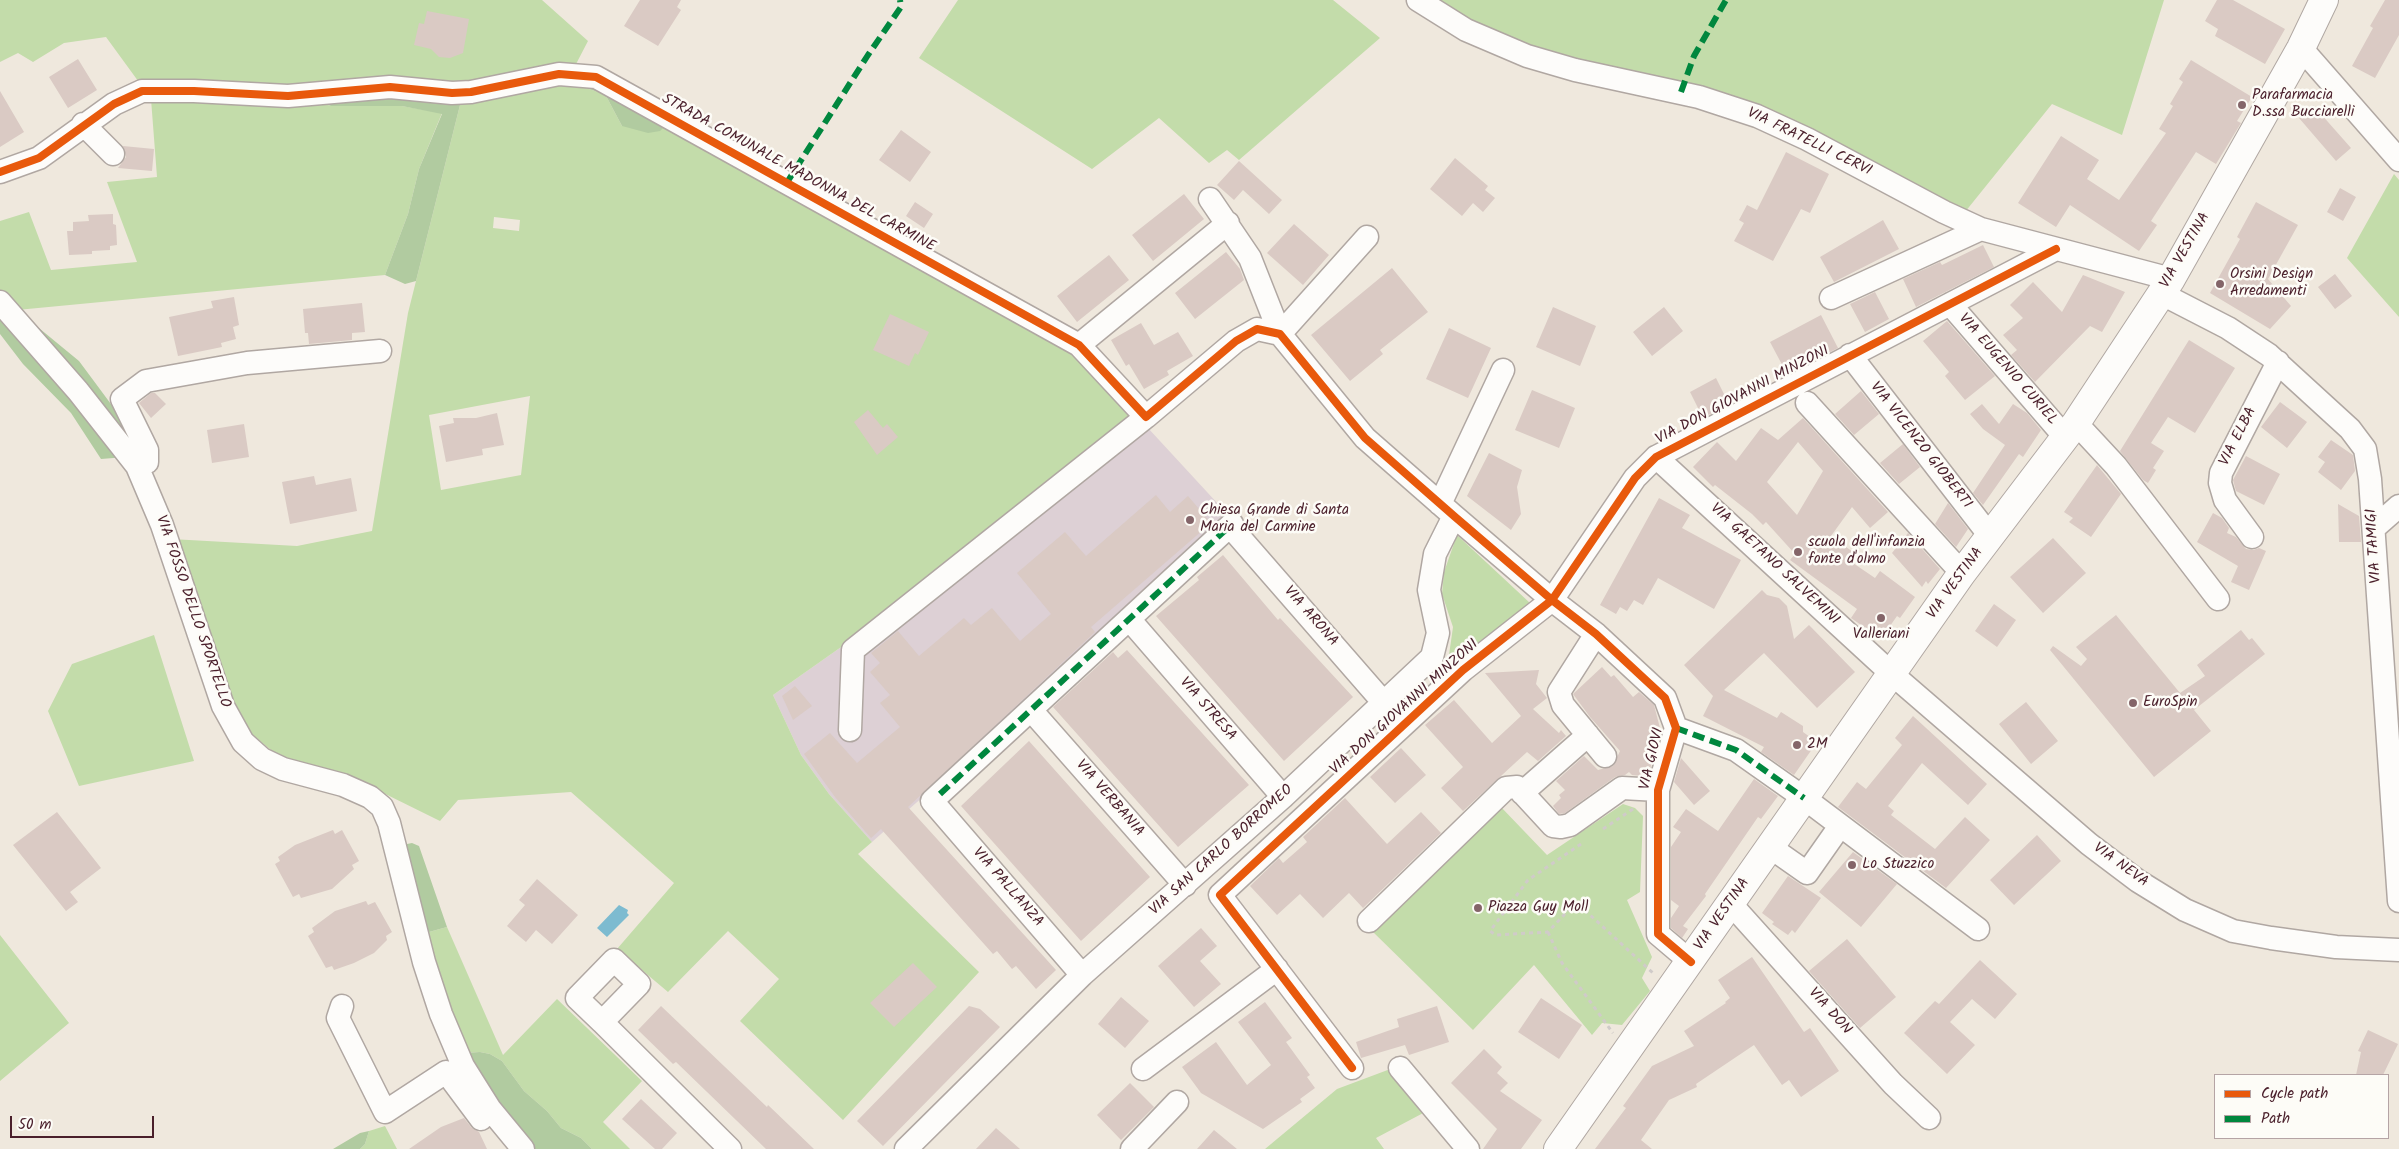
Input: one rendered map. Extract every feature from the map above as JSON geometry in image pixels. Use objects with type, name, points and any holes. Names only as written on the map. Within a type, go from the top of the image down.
[{"type":"main road","name":"VIA VESTINA","points":[[1558,1149],[1732,904],[1962,573],[2071,430],[2166,286],[2301,48],[2324,0]]},
{"type":"street","name":"VIA FRATELLI CERVI","points":[[1418,0],[1466,30],[1526,56],[1575,70],[1690,95],[1757,116],[1807,139],[1944,212],[1981,229],[2056,249],[2166,286]]},
{"type":"street","points":[[2301,48],[2399,160]]},
{"type":"street","name":"STRADA COMUNALE MADONNA DEL CARMINE","points":[[0,172],[39,158],[83,124],[114,104],[142,91],[194,91],[288,96],[390,87],[452,93],[471,92],[559,74],[596,77],[1079,345],[1146,417]]},
{"type":"street","points":[[83,124],[113,154]]},
{"type":"street","points":[[1210,199],[1250,258],[1280,334],[1365,438],[1447,510]]},
{"type":"street","points":[[1079,345],[1228,223]]},
{"type":"street","points":[[1831,298],[1981,229]]},
{"type":"street","points":[[1280,334],[1367,237]]},
{"type":"street","name":"VIA DON GIOVANNI MINZONI","points":[[1352,1068],[1220,895],[1463,670],[1552,600],[1635,478],[1656,457],[2056,249]]},
{"type":"street","name":"VIA TAMIGI","points":[[2166,286],[2278,362],[2350,429],[2365,449],[2369,467],[2374,528],[2399,901]]},
{"type":"street","name":"VIA FOSSO DELLO SPORTELLO","points":[[0,302],[78,391],[137,466],[162,525],[223,706],[243,742],[262,759],[283,769],[343,785],[370,797],[382,807],[391,830],[424,962],[441,1014],[463,1066],[490,1108],[523,1149]]},
{"type":"street","name":"VIA EUGENIO CURIEL","points":[[1950,304],[2071,430],[2116,466],[2218,599]]},
{"type":"street","points":[[850,730],[853,650],[1146,417],[1236,341],[1257,329],[1280,334]]},
{"type":"street","points":[[137,466],[147,462],[147,450],[122,399],[146,381],[247,363],[380,351]]},
{"type":"street","name":"VIA VICENZO GIOBERTI","points":[[1850,355],[1990,536]]},
{"type":"street","name":"VIA ELBA","points":[[2252,537],[2225,500],[2220,478],[2226,459],[2278,362]]},
{"type":"street","name":"VIA SAN CARLO BORROMEO","points":[[906,1149],[1082,975],[1283,797],[1432,657],[1438,633],[1429,590],[1435,554],[1447,510],[1503,370]]},
{"type":"street","points":[[1808,403],[1962,573]]},
{"type":"street","name":"VIA GAETANO SALVEMINI","points":[[1656,457],[1892,674]]},
{"type":"street","points":[[2374,528],[2399,506]]},
{"type":"street","name":"VIA GIOVI","points":[[1447,510],[1552,600],[1620,654],[1665,698],[1676,728],[1658,790],[1658,934],[1691,962]]},
{"type":"street","name":"VIA ARONA","points":[[1130,621],[1234,528],[1384,703]]},
{"type":"street","points":[[1032,711],[1130,621]]},
{"type":"street","name":"VIA STRESA","points":[[1130,621],[1283,797]]},
{"type":"street","points":[[1596,634],[1559,692],[1563,705],[1605,756]]},
{"type":"street","name":"VIA NEVA","points":[[1892,674],[2108,860],[2138,882],[2185,910],[2222,927],[2257,936],[2336,947],[2399,950]]},
{"type":"street","name":"VIA PALLANZA","points":[[1032,711],[936,797],[1082,975]]},
{"type":"street","name":"VIA VERBANIA","points":[[1032,711],[1185,885]]},
{"type":"street","points":[[1676,728],[1736,750],[1804,798],[1978,929]]},
{"type":"street","points":[[1368,922],[1506,788],[1516,787],[1522,793],[1588,735]]},
{"type":"street","name":"VIA GIOVI","points":[[1522,793],[1553,826],[1561,827],[1570,825],[1622,788],[1658,790]]},
{"type":"street","points":[[1770,847],[1807,873],[1840,826]]},
{"type":"street","name":"VIA DON","points":[[1732,904],[1893,1084],[1929,1118]]},
{"type":"street","points":[[1143,1069],[1277,969]]},
{"type":"street","points":[[342,1006],[338,1018],[385,1112],[446,1072],[505,1149]]},
{"type":"street","points":[[602,1022],[730,1149]]},
{"type":"street","points":[[1400,1068],[1468,1149]]},
{"type":"street","points":[[1132,1149],[1177,1102]]},
{"type":"path","points":[[1528,880],[1490,931],[1496,935],[1548,932],[1576,902],[1670,990]]},
{"type":"path","points":[[1548,932],[1562,963],[1615,1036]]},
{"type":"shaded area","points":[[1136,415],[1231,518],[1101,639],[872,842],[829,794],[801,755],[773,695],[844,645]]},
{"type":"green space","points":[[0,0],[542,0],[588,41],[575,66],[480,84],[269,87],[141,85],[106,37],[64,43],[33,62],[18,53],[0,62]]},
{"type":"green space","points":[[958,0],[1333,0],[1380,38],[1239,160],[1227,150],[1209,163],[1159,118],[1092,169],[919,58]]},
{"type":"green space","points":[[1432,0],[2164,0],[2122,135],[2052,104],[1965,212],[1756,103],[1675,80],[1533,49],[1440,7]]},
{"type":"green space","points":[[575,66],[666,125],[660,131],[648,133],[622,126],[605,94],[579,86]]},
{"type":"green space","points":[[542,82],[579,86],[605,94],[622,126],[666,125],[1075,349],[1138,414],[844,645],[773,695],[801,755],[829,794],[872,842],[858,854],[979,972],[843,1120],[740,1021],[779,979],[728,931],[668,992],[617,949],[674,883],[571,792],[458,800],[440,821],[361,782],[287,763],[239,722],[171,539],[297,546],[372,531],[408,313],[462,97]],"holes":[[[494,217],[520,220],[519,231],[493,228]],[[530,396],[521,475],[441,490],[429,415]]]},
{"type":"green space","points":[[317,96],[462,97],[416,281],[405,284],[385,275],[408,214],[419,169],[442,114],[402,106],[331,106],[316,101]]},
{"type":"green space","points":[[151,99],[316,101],[331,106],[402,106],[442,113],[419,169],[408,214],[385,275],[17,310],[0,293],[0,221],[29,212],[51,270],[137,262],[107,182],[157,177]]},
{"type":"green space","points":[[2394,174],[2399,180],[2399,317],[2347,258]]},
{"type":"green space","points":[[0,293],[17,310],[79,361],[125,423],[138,456],[101,459],[71,413],[23,364],[0,334]]},
{"type":"green space","points":[[1457,535],[1530,603],[1446,675],[1445,668],[1453,627],[1442,594],[1444,572]]},
{"type":"green space","points":[[154,635],[194,761],[79,786],[48,711],[72,664]]},
{"type":"green space","points":[[1623,804],[1635,808],[1643,816],[1640,892],[1627,900],[1652,957],[1642,978],[1650,991],[1622,1025],[1602,1023],[1592,1035],[1534,965],[1473,1030],[1372,931],[1500,806],[1547,855]]},
{"type":"green space","points":[[412,843],[419,846],[447,927],[429,932],[423,929],[402,845]]},
{"type":"green space","points":[[447,927],[503,1055],[557,999],[642,1081],[603,1122],[630,1149],[592,1149],[581,1138],[561,1128],[547,1111],[524,1091],[502,1061],[490,1054],[480,1052],[464,1053],[423,929],[429,932]]},
{"type":"green space","points":[[0,935],[69,1023],[0,1081]]},
{"type":"green space","points":[[480,1052],[490,1054],[502,1061],[524,1091],[547,1111],[561,1128],[581,1138],[592,1149],[531,1149],[464,1053]]},
{"type":"green space","points":[[1393,1068],[1427,1111],[1376,1138],[1384,1149],[1265,1149],[1337,1089]]},
{"type":"green space","points":[[385,1126],[397,1149],[360,1149],[365,1144],[369,1131]]},
{"type":"green space","points":[[369,1131],[365,1144],[360,1149],[333,1149],[360,1133]]},
{"type":"water","points":[[619,905],[628,910],[627,913],[629,915],[607,937],[597,928]]},
{"type":"building","points":[[640,0],[681,0],[677,7],[681,10],[658,46],[624,26]]},
{"type":"building","points":[[2217,0],[2233,0],[2285,29],[2265,64],[2215,36],[2218,29],[2205,21]]},
{"type":"building","points":[[2385,0],[2399,0],[2399,35],[2375,78],[2352,66],[2373,28],[2370,26]]},
{"type":"building","points":[[427,11],[469,19],[463,53],[450,58],[439,57],[431,49],[414,45],[419,23],[424,24]]},
{"type":"building","points":[[78,59],[97,90],[68,108],[49,77]]},
{"type":"building","points":[[2191,60],[2252,97],[2237,121],[2241,123],[2216,164],[2196,152],[2151,221],[2157,225],[2139,251],[2070,205],[2056,227],[2018,203],[2061,136],[2099,160],[2087,179],[2119,200],[2166,133],[2159,129],[2173,106],[2170,104],[2183,82],[2179,79]]},
{"type":"building","points":[[0,91],[24,132],[0,147]]},
{"type":"building","points":[[2313,105],[2351,148],[2336,161],[2299,118]]},
{"type":"building","points":[[901,130],[931,152],[910,182],[879,160]]},
{"type":"building","points":[[123,146],[154,149],[152,171],[118,168],[126,157]]},
{"type":"building","points":[[1786,152],[1829,174],[1810,213],[1801,209],[1773,261],[1734,241],[1744,223],[1739,220],[1747,205],[1757,210]]},
{"type":"building","points":[[1455,158],[1488,186],[1485,190],[1495,198],[1483,212],[1473,203],[1462,216],[1430,189]]},
{"type":"building","points":[[1239,161],[1282,200],[1269,214],[1243,190],[1234,200],[1217,185]]},
{"type":"building","points":[[2340,188],[2356,197],[2343,221],[2327,212]]},
{"type":"building","points":[[1184,194],[1204,219],[1153,261],[1132,235]]},
{"type":"building","points":[[915,202],[933,214],[924,228],[906,216]]},
{"type":"building","points":[[2256,202],[2298,225],[2268,279],[2291,306],[2270,329],[2210,293],[2240,239],[2237,237]]},
{"type":"building","points":[[113,214],[113,224],[116,225],[117,245],[110,246],[110,250],[92,251],[92,254],[69,255],[67,231],[73,231],[73,222],[89,221],[88,215]]},
{"type":"building","points":[[1883,220],[1899,249],[1834,282],[1820,257]]},
{"type":"building","points":[[1294,224],[1329,255],[1303,285],[1267,253]]},
{"type":"building","points":[[1983,245],[1994,267],[1916,307],[1903,279],[1940,262],[1942,265]]},
{"type":"building","points":[[1226,252],[1240,269],[1244,280],[1195,319],[1175,293]]},
{"type":"building","points":[[1109,255],[1129,280],[1077,322],[1057,296]]},
{"type":"building","points":[[1392,268],[1428,312],[1380,350],[1383,354],[1350,381],[1311,335]]},
{"type":"building","points":[[2335,274],[2352,296],[2335,309],[2318,287]]},
{"type":"building","points":[[2083,275],[2125,292],[2102,332],[2090,326],[2035,382],[2011,355],[2017,350],[2003,335],[2023,318],[2010,305],[2033,282],[2062,312]]},
{"type":"building","points":[[1875,292],[1889,319],[1865,332],[1850,304]]},
{"type":"building","points":[[234,297],[239,325],[233,327],[236,339],[221,343],[222,347],[178,356],[169,317],[213,308],[211,301]]},
{"type":"building","points":[[362,303],[365,332],[352,333],[352,340],[309,344],[308,333],[305,333],[303,309]]},
{"type":"building","points":[[1553,307],[1596,326],[1580,366],[1536,347]]},
{"type":"building","points":[[1664,307],[1683,331],[1652,356],[1633,332]]},
{"type":"building","points":[[890,314],[929,332],[918,355],[915,353],[909,366],[873,350]]},
{"type":"building","points":[[1821,315],[1838,348],[1787,374],[1770,342]]},
{"type":"building","points":[[1947,321],[1995,376],[1965,400],[1945,376],[1949,372],[1923,341]]},
{"type":"building","points":[[1141,323],[1154,345],[1178,332],[1193,356],[1167,371],[1169,375],[1144,389],[1129,364],[1126,366],[1111,340]]},
{"type":"building","points":[[1449,328],[1491,348],[1468,398],[1426,379]]},
{"type":"building","points":[[2189,340],[2235,368],[2195,433],[2168,417],[2151,443],[2164,451],[2153,468],[2156,470],[2148,483],[2143,480],[2120,451]]},
{"type":"building","points":[[1716,378],[1729,404],[1703,418],[1690,392]]},
{"type":"building","points":[[1532,390],[1575,408],[1559,448],[1515,430]]},
{"type":"building","points":[[1861,391],[1879,414],[1854,435],[1835,414]]},
{"type":"building","points":[[151,393],[155,393],[166,404],[151,418],[139,403]]},
{"type":"building","points":[[2280,402],[2307,422],[2287,448],[2261,427]]},
{"type":"building","points":[[1982,404],[1999,424],[2013,404],[2027,413],[2041,430],[2023,457],[2019,454],[1983,505],[1973,493],[2005,445],[1983,429],[1970,414]]},
{"type":"building","points":[[868,410],[883,428],[887,424],[898,437],[877,455],[854,422]]},
{"type":"building","points":[[497,413],[504,445],[482,449],[483,455],[446,462],[439,426],[454,423],[453,418],[476,418]]},
{"type":"building","points":[[1803,418],[1888,512],[1870,528],[1852,507],[1831,536],[1853,552],[1847,559],[1875,578],[1880,571],[1915,597],[1900,618],[1897,616],[1881,639],[1851,618],[1857,609],[1790,560],[1795,554],[1766,522],[1763,525],[1715,485],[1713,487],[1693,467],[1717,442],[1736,461],[1761,428],[1778,440]],"holes":[[[1798,442],[1823,471],[1797,515],[1767,482]]]},
{"type":"building","points":[[244,424],[249,457],[212,463],[207,430]]},
{"type":"building","points":[[2331,440],[2353,455],[2355,471],[2341,490],[2318,472],[2325,462],[2318,457]]},
{"type":"building","points":[[1903,444],[1920,467],[1899,484],[1880,463]]},
{"type":"building","points":[[1489,453],[1522,470],[1517,487],[1521,514],[1511,530],[1467,496]]},
{"type":"building","points":[[2246,456],[2280,474],[2264,505],[2236,491],[2233,480]]},
{"type":"building","points":[[2097,465],[2121,494],[2091,537],[2069,522],[2073,518],[2064,512]]},
{"type":"building","points":[[314,476],[316,485],[351,478],[357,511],[290,524],[282,482]]},
{"type":"building","points":[[1156,495],[1170,512],[1188,496],[1211,523],[1091,627],[1095,632],[908,807],[1056,970],[1036,989],[1016,966],[1012,969],[997,951],[993,954],[881,829],[871,838],[835,797],[804,754],[830,733],[857,763],[900,727],[880,703],[890,695],[870,672],[880,663],[871,653],[898,631],[919,656],[964,618],[971,625],[992,608],[1020,641],[1051,614],[1017,573],[1065,532],[1086,556]]},
{"type":"building","points":[[1659,498],[1690,515],[1682,528],[1741,560],[1714,609],[1658,578],[1643,605],[1634,600],[1627,611],[1620,607],[1616,614],[1600,605]]},
{"type":"building","points":[[1948,503],[1968,529],[1956,547],[1935,524]]},
{"type":"building","points":[[2338,504],[2359,516],[2361,542],[2339,542]]},
{"type":"building","points":[[2213,513],[2222,518],[2229,528],[2227,533],[2236,537],[2246,549],[2253,550],[2259,548],[2266,551],[2249,590],[2231,582],[2238,566],[2197,542]]},
{"type":"building","points":[[1908,533],[1940,569],[1928,584],[1926,581],[1922,587],[1892,553]]},
{"type":"building","points":[[2053,538],[2086,573],[2043,613],[2010,577]]},
{"type":"building","points":[[1223,555],[1278,620],[1280,618],[1353,697],[1284,761],[1156,616],[1199,580],[1197,577]]},
{"type":"building","points":[[1762,590],[1767,595],[1779,598],[1787,606],[1794,639],[1809,625],[1855,672],[1817,708],[1764,653],[1724,690],[1777,718],[1781,712],[1803,726],[1803,732],[1817,742],[1794,775],[1761,752],[1764,747],[1703,716],[1713,696],[1684,665]]},
{"type":"building","points":[[1994,604],[2016,620],[1997,647],[1975,631]]},
{"type":"building","points":[[2116,615],[2180,693],[2205,676],[2197,665],[2241,630],[2249,640],[2252,638],[2265,654],[2194,710],[2211,731],[2154,777],[2050,650],[2053,646],[2081,666],[2087,659],[2076,647]]},
{"type":"building","points":[[1127,650],[1249,785],[1178,847],[1053,707],[1113,652],[1118,658]]},
{"type":"building","points":[[1602,667],[1611,677],[1614,675],[1633,697],[1639,692],[1654,705],[1661,732],[1650,769],[1642,776],[1632,775],[1629,772],[1615,777],[1565,813],[1559,814],[1553,806],[1561,798],[1559,795],[1565,790],[1556,781],[1584,756],[1598,770],[1613,766],[1620,751],[1590,717],[1573,694]]},
{"type":"building","points":[[1539,670],[1536,684],[1547,698],[1533,709],[1559,733],[1561,730],[1566,736],[1538,761],[1527,752],[1463,811],[1441,788],[1463,767],[1425,725],[1454,700],[1492,743],[1521,716],[1485,673]]},
{"type":"building","points":[[795,686],[812,706],[793,720],[782,696]]},
{"type":"building","points":[[2026,702],[2058,741],[2031,764],[1999,724]]},
{"type":"building","points":[[1913,716],[1987,784],[1968,805],[1922,763],[1888,806],[1894,811],[1891,815],[1935,849],[1965,817],[1990,840],[1946,888],[1838,807],[1857,782],[1866,789],[1902,745],[1895,738]]},
{"type":"building","points":[[1029,741],[1150,877],[1081,941],[961,806]]},
{"type":"building","points":[[1401,748],[1426,775],[1395,803],[1370,777]]},
{"type":"building","points":[[1681,758],[1710,791],[1694,805],[1674,782]]},
{"type":"building","points":[[1754,779],[1778,796],[1761,819],[1758,817],[1705,894],[1706,896],[1683,926],[1688,929],[1682,938],[1671,928],[1671,918],[1679,906],[1671,900],[1671,847],[1681,832],[1673,827],[1686,809],[1718,831]]},
{"type":"building","points":[[1345,798],[1387,844],[1421,812],[1441,833],[1363,908],[1349,893],[1323,918],[1300,894],[1277,915],[1250,886],[1279,858],[1283,863],[1307,842],[1303,837]]},
{"type":"building","points":[[57,812],[101,868],[70,892],[78,902],[66,911],[13,845]]},
{"type":"building","points":[[333,830],[335,834],[342,830],[359,861],[352,865],[354,869],[332,889],[301,898],[299,894],[293,897],[275,864],[280,861],[278,857],[295,845]]},
{"type":"building","points":[[2037,835],[2061,861],[2014,905],[1990,880]]},
{"type":"building","points":[[1853,852],[1897,884],[1861,927],[1819,892]]},
{"type":"building","points":[[1788,876],[1821,898],[1795,933],[1792,930],[1788,935],[1772,924],[1774,922],[1762,913]]},
{"type":"building","points":[[537,879],[578,915],[552,944],[536,930],[526,942],[507,926],[525,905],[519,900]]},
{"type":"building","points":[[366,901],[368,905],[375,902],[392,932],[386,936],[387,940],[374,953],[334,970],[332,966],[326,968],[308,936],[314,932],[312,928],[335,911]]},
{"type":"building","points":[[1201,928],[1217,946],[1200,961],[1221,984],[1194,1007],[1158,966]]},
{"type":"building","points":[[1847,939],[1896,997],[1860,1028],[1809,971]]},
{"type":"building","points":[[1752,957],[1804,1032],[1810,1028],[1839,1071],[1801,1097],[1789,1080],[1782,1085],[1754,1045],[1696,1084],[1697,1087],[1669,1100],[1641,1140],[1652,1149],[1595,1149],[1626,1108],[1623,1106],[1652,1066],[1694,1046],[1684,1031],[1726,1003],[1730,998],[1718,980]]},
{"type":"building","points":[[1980,960],[2017,994],[1995,1019],[1972,999],[1950,1022],[1975,1045],[1947,1074],[1904,1033],[1935,1001],[1939,1004]]},
{"type":"building","points":[[913,963],[937,987],[894,1027],[870,1003]]},
{"type":"building","points":[[1121,997],[1149,1021],[1125,1048],[1098,1024]]},
{"type":"building","points":[[1541,998],[1582,1025],[1559,1059],[1518,1032]]},
{"type":"building","points":[[1265,1002],[1292,1038],[1286,1042],[1310,1075],[1307,1077],[1315,1088],[1300,1099],[1302,1102],[1263,1129],[1201,1093],[1182,1067],[1216,1042],[1247,1085],[1271,1065],[1238,1022]]},
{"type":"building","points":[[661,1006],[814,1149],[766,1149],[676,1062],[673,1064],[638,1030]]},
{"type":"building","points":[[969,1006],[980,1009],[1000,1027],[883,1146],[857,1121]]},
{"type":"building","points":[[1437,1006],[1449,1042],[1409,1055],[1405,1045],[1361,1058],[1356,1042],[1399,1027],[1397,1019]]},
{"type":"building","points":[[2368,1030],[2398,1044],[2383,1074],[2356,1074],[2361,1052],[2358,1051]]},
{"type":"building","points":[[1484,1049],[1502,1067],[1497,1073],[1508,1083],[1500,1091],[1542,1120],[1521,1149],[1483,1149],[1497,1129],[1451,1083]]},
{"type":"building","points":[[1130,1083],[1154,1107],[1121,1140],[1097,1115]]},
{"type":"building","points":[[641,1099],[677,1133],[662,1149],[655,1149],[622,1119]]},
{"type":"building","points":[[464,1118],[471,1127],[479,1132],[487,1149],[409,1149],[441,1127]]},
{"type":"building","points":[[996,1128],[1020,1149],[976,1149]]},
{"type":"building","points":[[1214,1130],[1237,1149],[1197,1149]]},
{"type":"marked path","points":[[786,184],[868,55],[901,7],[900,0]]},
{"type":"marked path","points":[[1681,92],[1694,56],[1726,0]]},
{"type":"marked path","points":[[940,794],[1232,524]]},
{"type":"marked path","points":[[1676,728],[1736,750],[1804,798]]},
{"type":"cycle path","points":[[0,172],[39,158],[114,104],[142,91],[194,91],[288,96],[390,87],[452,93],[471,92],[559,74],[596,77],[1079,345],[1146,417],[1236,341],[1257,329],[1280,334],[1365,438],[1552,600],[1596,634],[1665,698],[1676,728],[1658,790],[1658,934],[1691,962]]},
{"type":"cycle path","points":[[1352,1068],[1220,895],[1463,670],[1552,600],[1635,478],[1656,457],[2056,249]]},
{"type":"place","name":"Parafarmacia D.ssa Bucciarelli","points":[[2242,105]]},
{"type":"place","name":"Orsini Design Arredamenti","points":[[2220,284]]},
{"type":"place","name":"Chiesa Grande di Santa Maria del Carmine","points":[[1190,520]]},
{"type":"place","name":"scuola dell'infanzia fonte d'olmo","points":[[1798,552]]},
{"type":"place","name":"Valleriani","points":[[1881,618]]},
{"type":"place","name":"EuroSpin","points":[[2133,703]]},
{"type":"place","name":"2M","points":[[1797,745]]},
{"type":"place","name":"Lo Stuzzico","points":[[1852,865]]},
{"type":"place","name":"Piazza Guy Moll","points":[[1478,908]]}]
